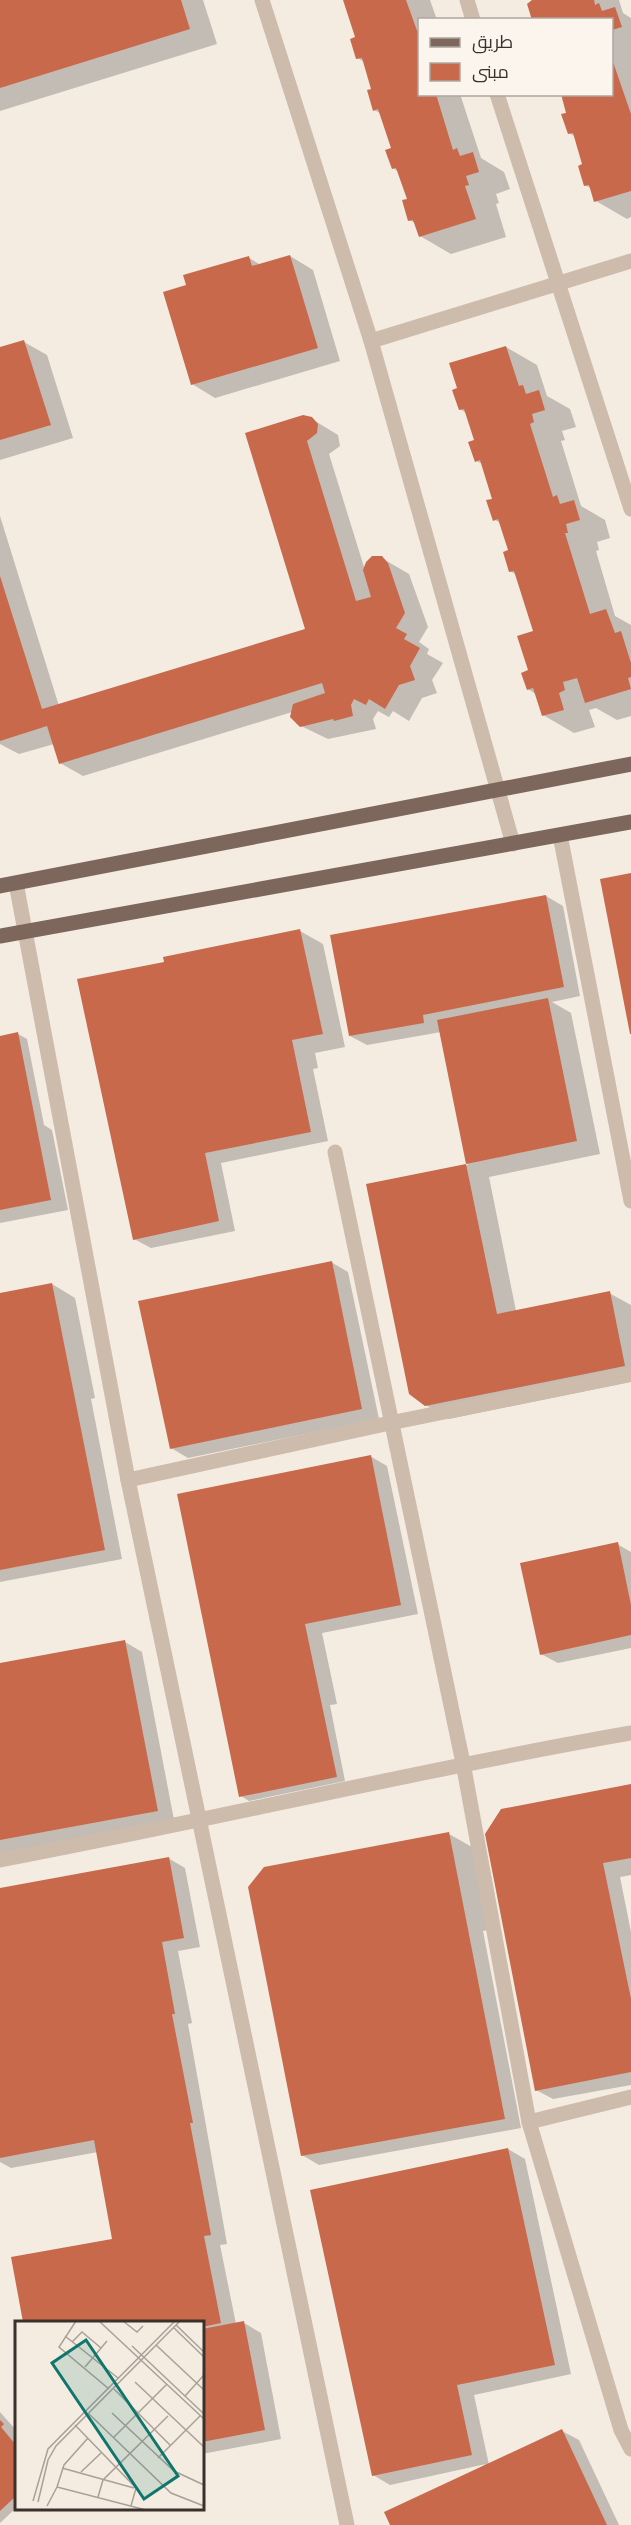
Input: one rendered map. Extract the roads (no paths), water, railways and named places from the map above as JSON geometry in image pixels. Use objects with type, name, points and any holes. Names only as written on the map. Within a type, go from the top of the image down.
[{"type":"main road","points":[[0,886],[631,764]]},
{"type":"main road","points":[[0,936],[631,822]]},
{"type":"street","points":[[261,0],[371,341],[513,844]]},
{"type":"street","points":[[467,0],[472,18]]},
{"type":"street","points":[[498,96],[631,509]]},
{"type":"street","points":[[371,341],[631,261]]},
{"type":"street","points":[[560,835],[631,1201]]},
{"type":"street","points":[[15,883],[128,1480],[347,2525]]},
{"type":"street","points":[[335,1152],[463,1763],[529,2122],[621,2430],[631,2449]]},
{"type":"street","points":[[128,1480],[631,1374]]},
{"type":"street","points":[[0,1860],[199,1822],[463,1763],[631,1733]]},
{"type":"street","points":[[529,2122],[631,2097]]}]
